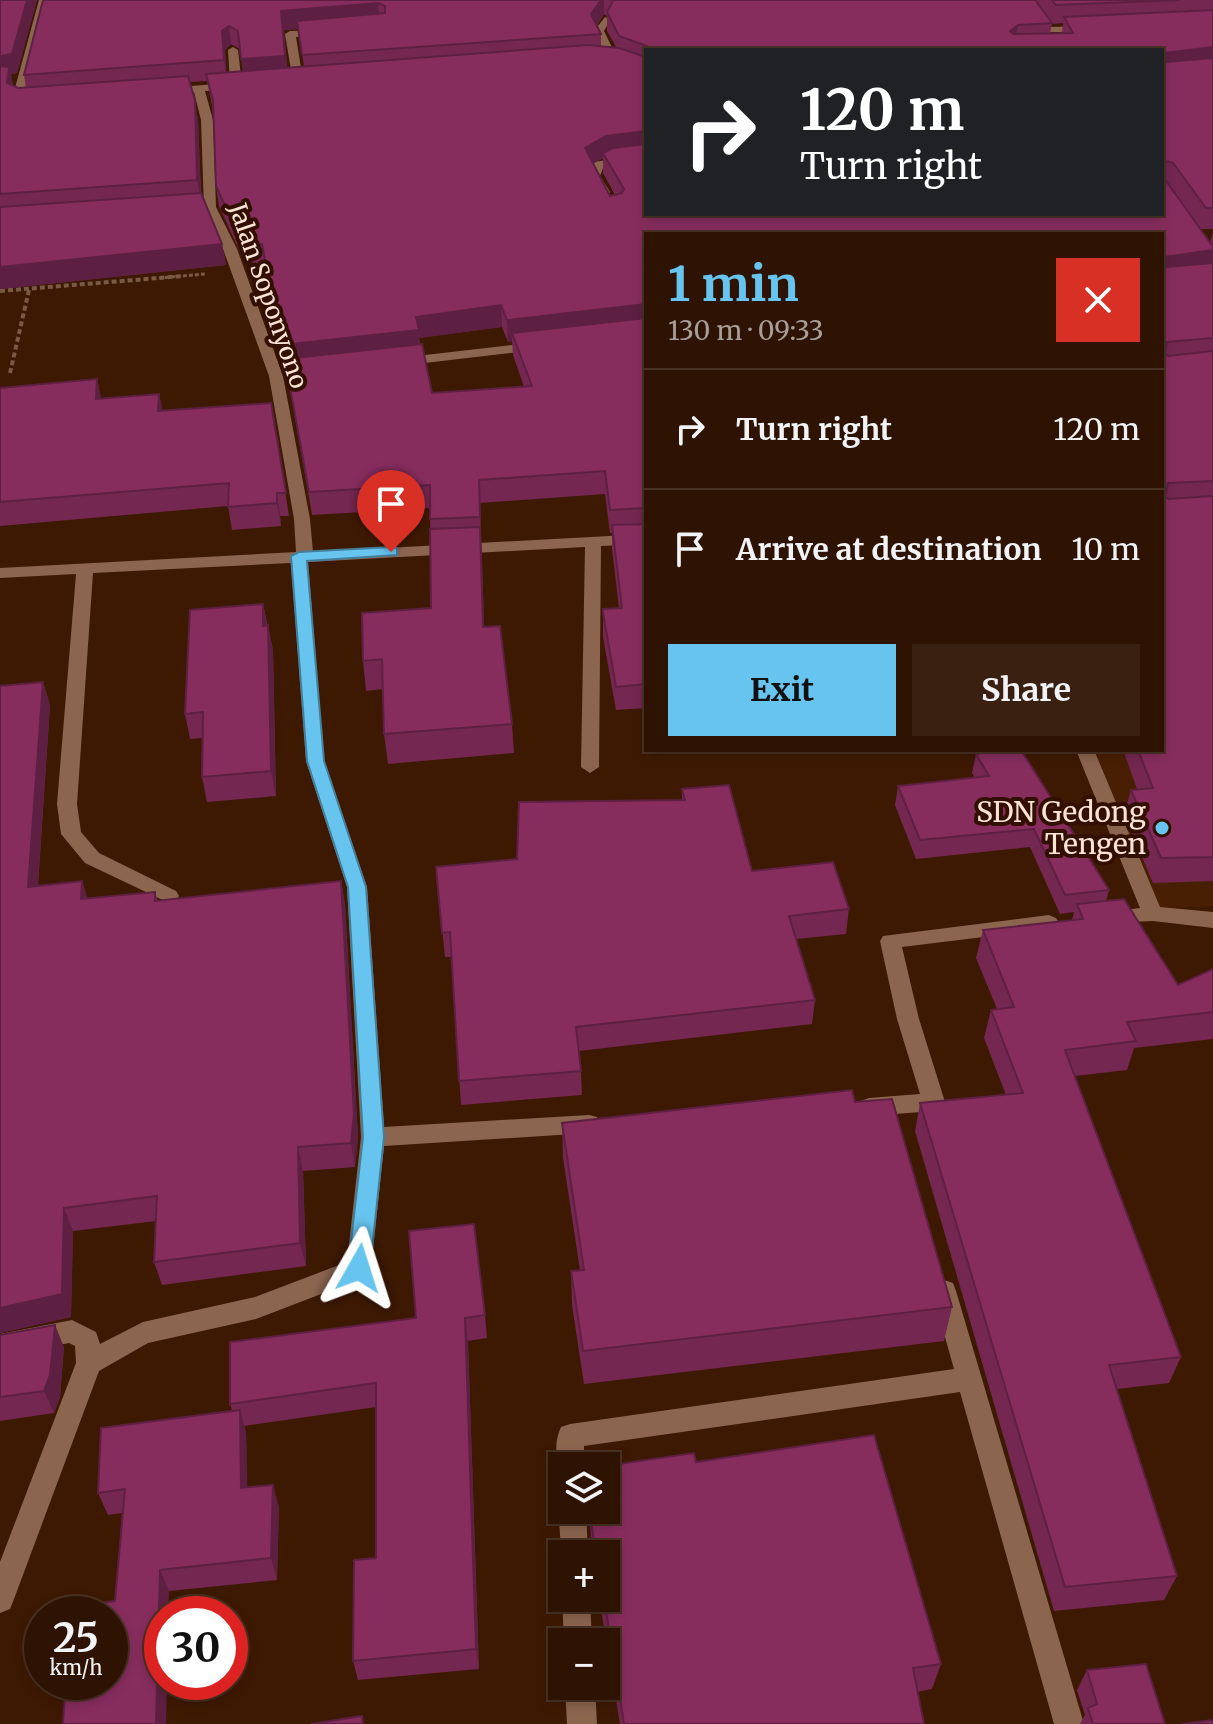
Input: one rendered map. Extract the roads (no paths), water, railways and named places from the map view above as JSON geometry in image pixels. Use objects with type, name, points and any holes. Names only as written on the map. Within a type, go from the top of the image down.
[{"type":"street","points":[[38,101],[18,101],[17,80],[44,0]]},
{"type":"street","points":[[596,58],[617,60],[599,31],[605,20]]},
{"type":"street","points":[[1048,30],[1109,28]]},
{"type":"street","points":[[297,80],[290,34],[335,31]]},
{"type":"street","points":[[233,50],[236,85]]},
{"type":"street","points":[[282,81],[313,79]]},
{"type":"street","points":[[158,92],[251,84]]},
{"type":"street","name":"Jalan Soponyono","points":[[89,1363],[143,1333],[256,1308],[359,1268],[373,1137],[357,887],[315,761],[302,519],[283,375],[237,271],[203,208],[207,120],[199,89]]},
{"type":"street","points":[[608,199],[594,176],[598,165],[644,158]]},
{"type":"street","points":[[384,363],[553,344]]},
{"type":"street","points":[[0,573],[644,539]]},
{"type":"street","points":[[590,767],[593,542]]},
{"type":"street","points":[[85,569],[67,804],[71,834],[92,858],[169,896]]},
{"type":"street","points":[[1086,752],[1153,914]]},
{"type":"street","points":[[847,1109],[934,1102],[908,1019],[890,941],[1153,914],[1213,920]]},
{"type":"street","points":[[373,1137],[610,1123]]},
{"type":"street","points":[[936,1261],[1069,1724]]},
{"type":"street","points":[[0,1345],[72,1331],[87,1340],[89,1363],[0,1599]]},
{"type":"street","points":[[571,1452],[570,1436],[969,1379]]},
{"type":"street","points":[[581,1700],[582,1724]]},
{"type":"place","name":"SDN Gedong Tengen","points":[[1162,828]]}]
